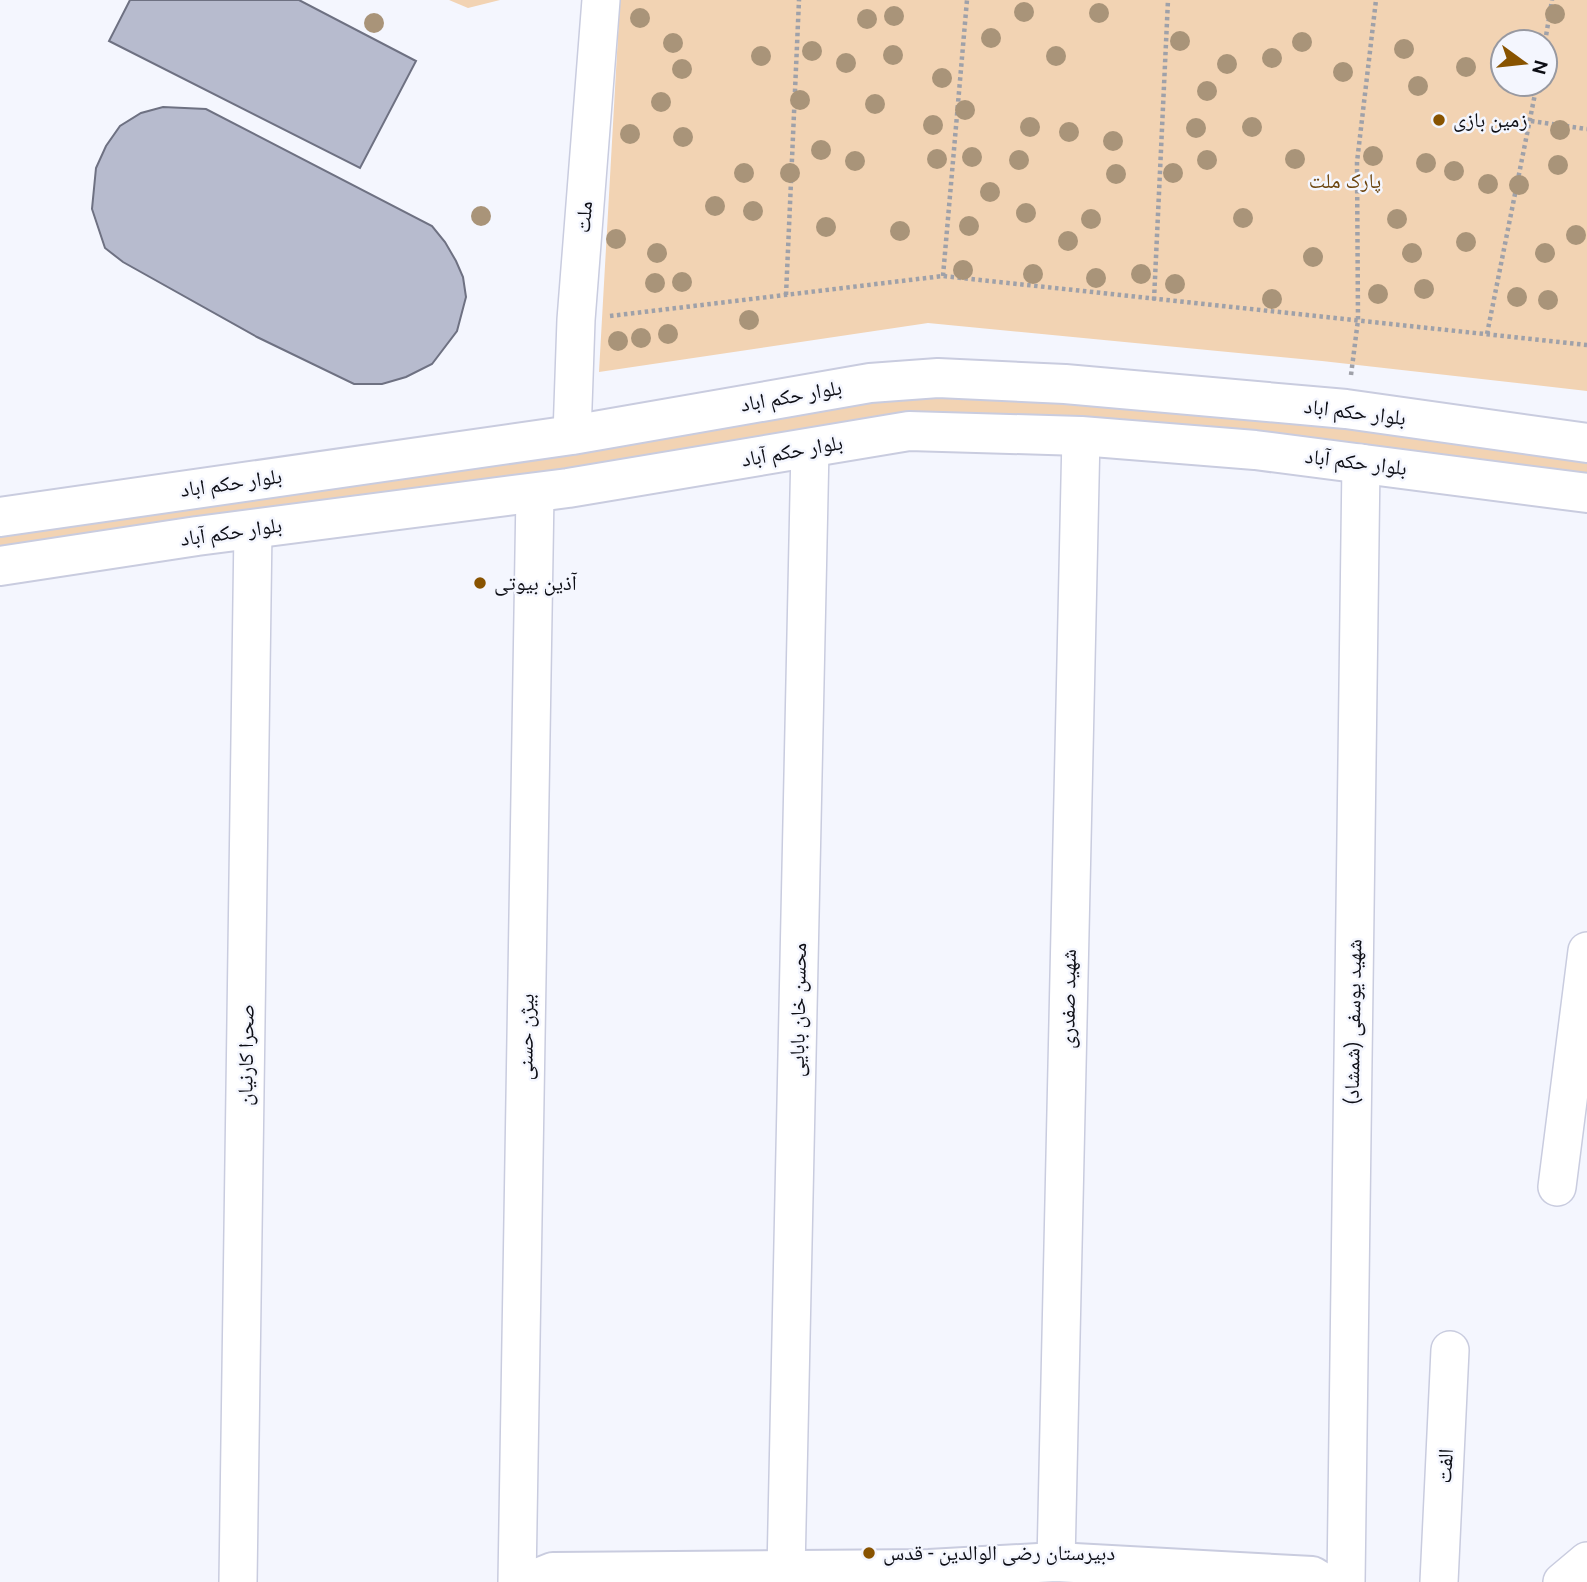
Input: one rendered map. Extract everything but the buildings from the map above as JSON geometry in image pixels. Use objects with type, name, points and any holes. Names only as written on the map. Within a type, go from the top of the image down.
[{"type":"main road","name":"بلوار حکم اباد","points":[[0,517],[572,435],[870,383],[938,378],[1065,384],[1346,409],[1587,443]]},
{"type":"main road","name":"بلوار حکم آباد","points":[[0,566],[253,529],[535,493],[909,431],[1081,436],[1255,450],[1587,493]]},
{"type":"main road","points":[[528,1582],[553,1572],[929,1569],[1056,1562],[1311,1576],[1322,1582]]},
{"type":"main road","points":[[929,1569],[1022,1582]]},
{"type":"street","name":"ملت","points":[[572,435],[576,320],[601,0]]},
{"type":"street","name":"شهید صفدری","points":[[1056,1562],[1081,436]]},
{"type":"street","name":"محسن خان بابایی","points":[[786,1571],[810,449]]},
{"type":"street","name":"شهید یوسفی (شمشاد)","points":[[1346,1582],[1361,463]]},
{"type":"street","name":"بیژن حسنی","points":[[517,1582],[535,493]]},
{"type":"street","name":"صحرا کارنیان","points":[[238,1582],[253,529]]},
{"type":"street","points":[[1557,1187],[1587,951]]},
{"type":"street","name":"الفت","points":[[1439,1582],[1450,1350]]},
{"type":"street","points":[[1562,1582],[1587,1561]]},
{"type":"path","points":[[786,295],[799,0]]},
{"type":"path","points":[[943,276],[967,0]]},
{"type":"path","points":[[1154,300],[1168,0]]},
{"type":"path","points":[[1350,386],[1358,320],[1357,162],[1376,0]]},
{"type":"path","points":[[1547,28],[1552,0]]},
{"type":"path","points":[[1487,334],[1535,98]]},
{"type":"path","points":[[1531,121],[1587,129]]},
{"type":"path","points":[[576,320],[943,276],[1587,345]]},
{"type":"green space","points":[[449,0],[500,0],[468,8]]},
{"type":"green space","name":"پارک ملت","points":[[620,0],[1587,0],[1587,391],[1322,361],[928,323],[599,372]]},
{"type":"green space","points":[[870,383],[1587,443],[1587,493],[909,431],[0,566],[0,517]]},
{"type":"place","name":"زمین بازی","points":[[1439,120]]},
{"type":"place","name":"آذین بیوتی","points":[[480,583]]},
{"type":"place","name":"دبیرستان رضی الوالدین - قدس","points":[[869,1553]]}]
